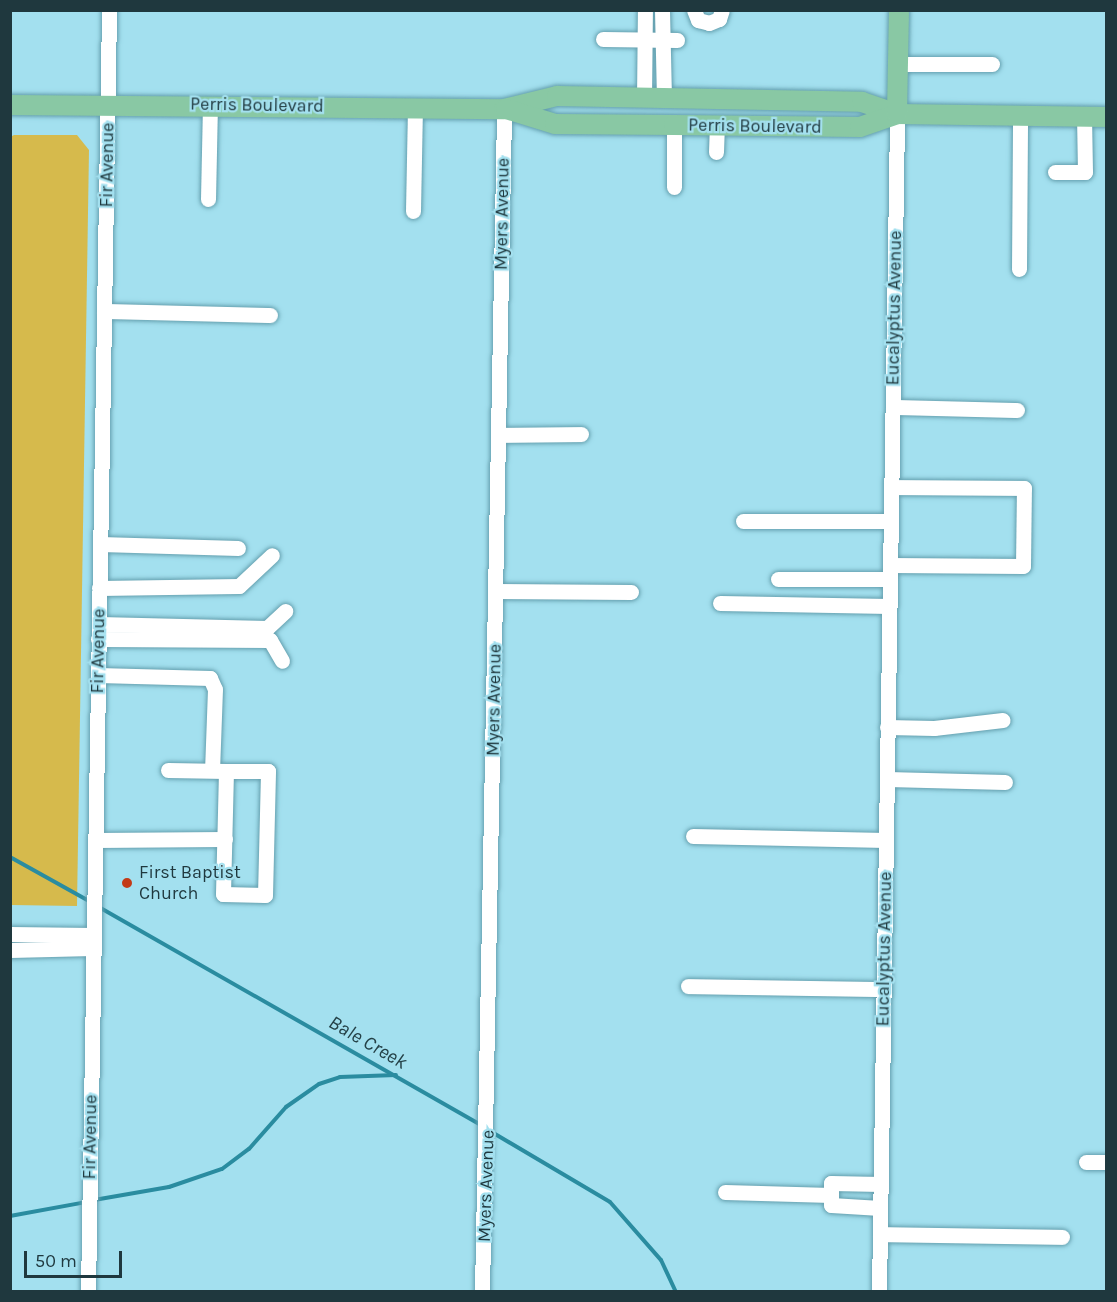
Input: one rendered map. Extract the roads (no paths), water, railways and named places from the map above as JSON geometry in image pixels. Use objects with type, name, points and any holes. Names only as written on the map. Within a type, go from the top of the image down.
[{"type":"main road","name":"Eucalyptus Avenue","points":[[897,114],[899,10]]},
{"type":"main road","name":"Perris Boulevard","points":[[10,105],[504,109],[557,96],[664,100],[862,102],[897,114],[1107,117]]},
{"type":"main road","name":"Perris Boulevard","points":[[504,109],[555,124],[861,127],[897,114]]},
{"type":"street","name":"Fir Avenue","points":[[88,1292],[109,10]]},
{"type":"street","points":[[644,99],[645,10]]},
{"type":"street","points":[[662,10],[669,40],[664,100]]},
{"type":"street","points":[[694,10],[698,20],[709,23],[718,19],[722,10]]},
{"type":"street","points":[[603,39],[669,40]]},
{"type":"street","points":[[898,64],[992,64]]},
{"type":"street","points":[[208,199],[210,105]]},
{"type":"street","points":[[413,211],[415,107]]},
{"type":"street","name":"Myers Avenue","points":[[482,1292],[488,1100],[504,109]]},
{"type":"street","name":"Eucalyptus Avenue","points":[[879,1292],[897,114]]},
{"type":"street","points":[[1019,269],[1020,116]]},
{"type":"street","points":[[1055,172],[1085,172],[1084,116]]},
{"type":"street","points":[[674,125],[674,187]]},
{"type":"street","points":[[716,152],[717,125]]},
{"type":"street","points":[[104,311],[270,315]]},
{"type":"street","points":[[893,407],[1017,410]]},
{"type":"street","points":[[499,435],[581,434]]},
{"type":"street","points":[[778,579],[1023,566],[1024,488],[891,487]]},
{"type":"street","points":[[743,521],[891,521]]},
{"type":"street","points":[[100,544],[238,548]]},
{"type":"street","points":[[99,588],[239,586],[272,555]]},
{"type":"street","points":[[496,591],[632,592]]},
{"type":"street","points":[[720,603],[889,606]]},
{"type":"street","points":[[99,624],[267,628],[285,611]]},
{"type":"street","points":[[98,639],[270,640],[282,661]]},
{"type":"street","points":[[98,675],[210,678],[215,689],[219,770],[225,839],[224,894],[265,896],[268,771],[219,770],[168,770]]},
{"type":"street","points":[[888,727],[934,728],[1003,720]]},
{"type":"street","points":[[887,779],[1005,782]]},
{"type":"street","points":[[693,836],[886,840]]},
{"type":"street","points":[[95,840],[225,839]]},
{"type":"street","points":[[10,934],[93,942]]},
{"type":"street","points":[[10,950],[93,942]]},
{"type":"street","points":[[688,986],[884,989]]},
{"type":"street","points":[[1086,1162],[1107,1162]]},
{"type":"street","points":[[880,1208],[831,1205],[831,1183],[881,1184]]},
{"type":"street","points":[[725,1192],[831,1195]]},
{"type":"street","points":[[880,1234],[1062,1237]]},
{"type":"waterway","name":"Bale Creek","points":[[10,857],[91,902]]},
{"type":"waterway","name":"Bale Creek","points":[[97,906],[481,1125]]},
{"type":"waterway","points":[[94,1200],[169,1187],[222,1169],[249,1149],[286,1107],[319,1084],[340,1077],[396,1075]]},
{"type":"waterway","name":"Bale Creek","points":[[490,1131],[610,1202],[661,1260],[676,1292]]},
{"type":"waterway","points":[[10,1216],[86,1202]]},
{"type":"place","name":"First Baptist Church","points":[[127,883]]}]
